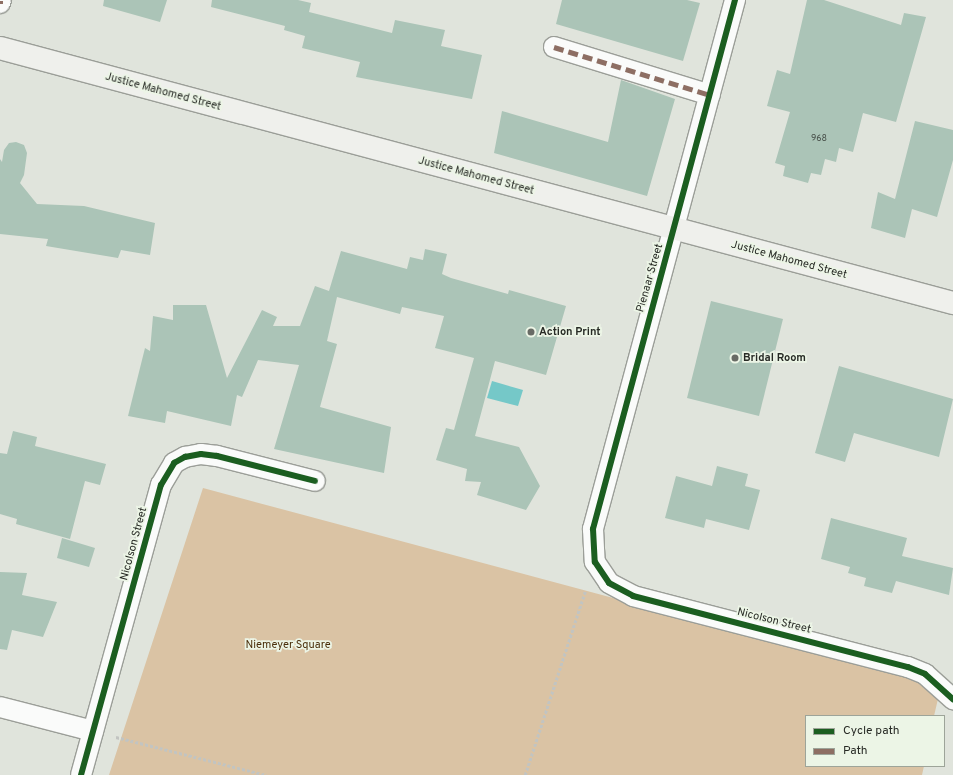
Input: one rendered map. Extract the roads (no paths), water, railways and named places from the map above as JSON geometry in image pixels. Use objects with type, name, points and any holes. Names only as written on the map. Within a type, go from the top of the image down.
[{"type":"main road","name":"Justice Mahomed Street","points":[[0,48],[953,303]]},
{"type":"street","name":"Pienaar Street","points":[[594,562],[593,529],[735,0]]},
{"type":"street","points":[[554,47],[710,96]]},
{"type":"street","name":"Nicolson Street","points":[[81,775],[161,485],[174,463],[185,457],[201,454],[217,456],[315,481]]},
{"type":"street","name":"Nicolson Street","points":[[594,562],[609,583],[633,596],[908,667],[930,677],[953,699]]},
{"type":"street","points":[[0,707],[93,731]]},
{"type":"water","points":[[492,381],[523,390],[518,406],[487,398]]},
{"type":"place","name":"Action Print","points":[[531,332]]},
{"type":"place","name":"Bridal Room","points":[[735,358]]},
{"type":"park label","name":"Niemeyer Square","points":[[288,645]]}]
